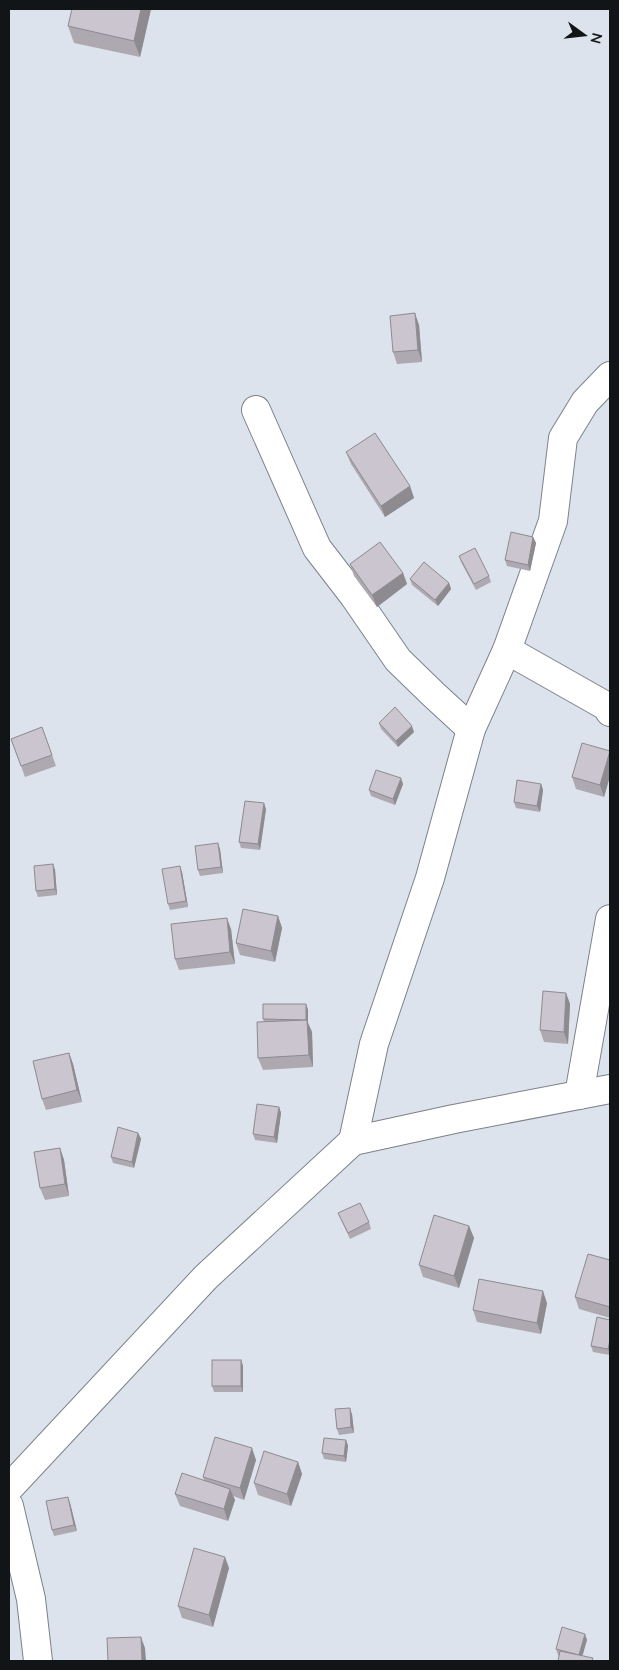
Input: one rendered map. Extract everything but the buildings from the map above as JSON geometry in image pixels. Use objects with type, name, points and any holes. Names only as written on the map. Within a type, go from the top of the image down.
[{"type":"street","points":[[353,1141],[374,1044],[430,878],[471,729],[507,650],[554,521],[563,438],[585,402],[610,376]]},
{"type":"street","points":[[256,410],[317,548],[354,596],[398,660],[471,729]]},
{"type":"street","points":[[507,650],[606,706],[610,712]]},
{"type":"street","points":[[579,1095],[610,919]]},
{"type":"street","points":[[9,1488],[206,1277],[353,1141],[454,1119],[610,1090]]},
{"type":"street","points":[[9,1506],[31,1600],[38,1661]]}]
